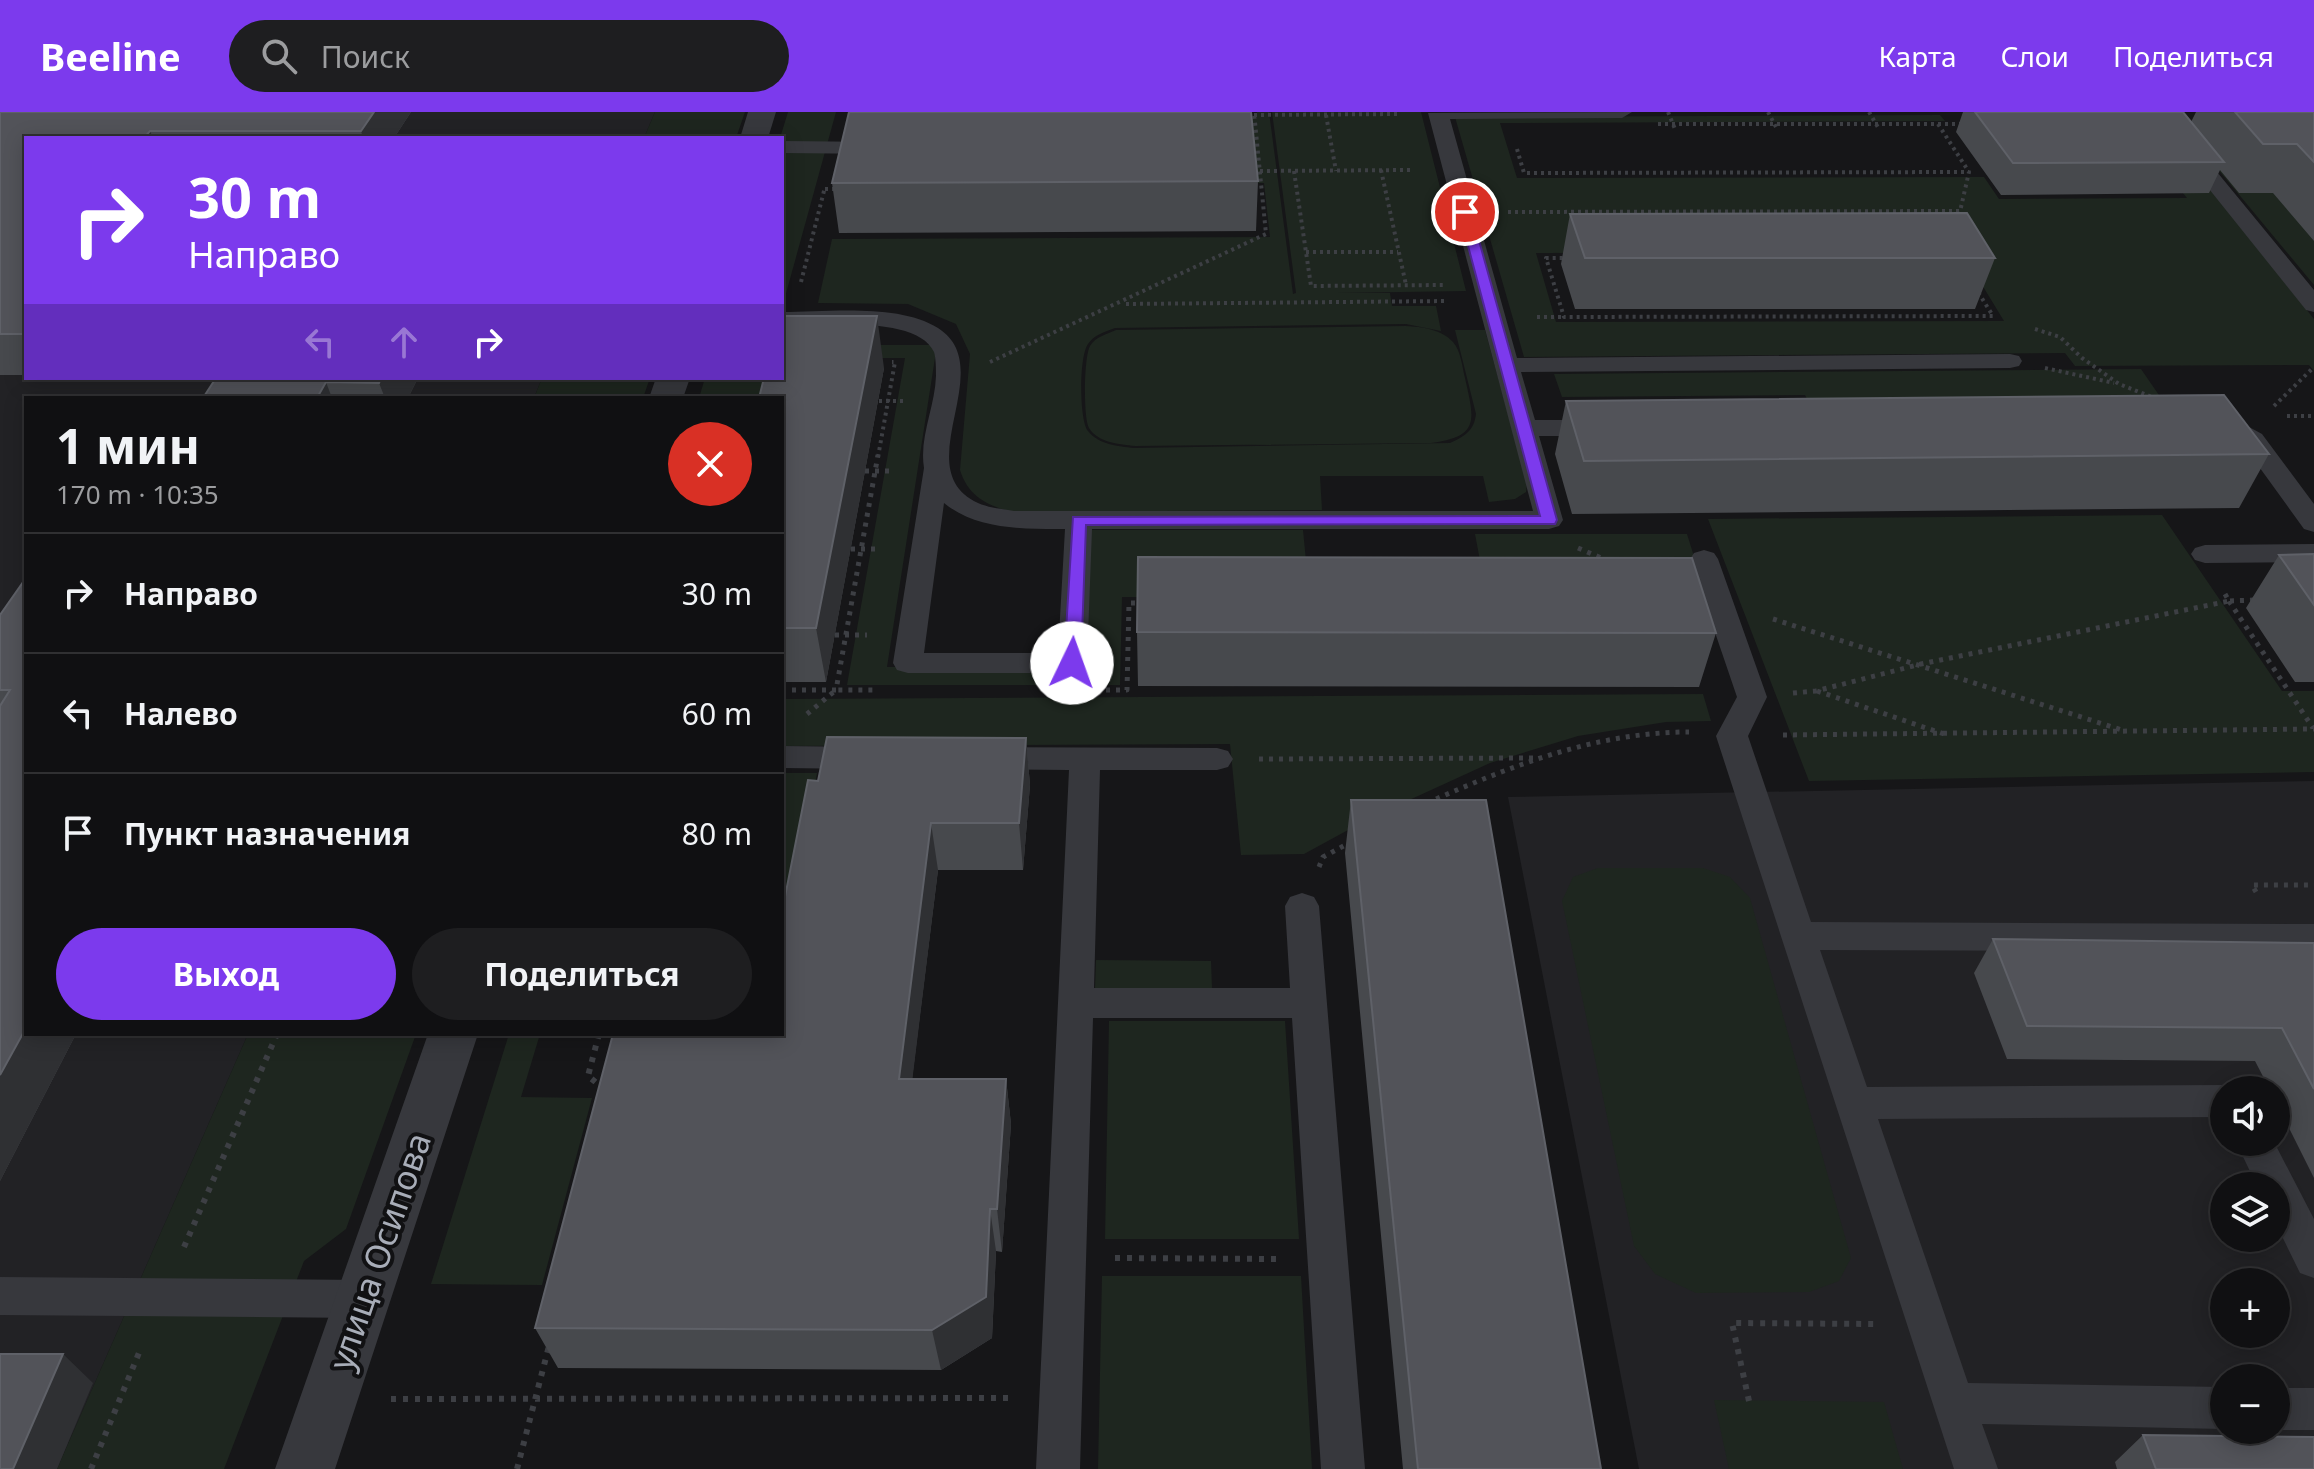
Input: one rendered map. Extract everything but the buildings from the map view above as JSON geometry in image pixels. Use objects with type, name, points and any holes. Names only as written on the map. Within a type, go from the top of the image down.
[{"type":"street","points":[[755,136],[762,112]]},
{"type":"street","name":"улица Осипова","points":[[305,1469],[452,1036]]},
{"type":"lane","points":[[935,471],[945,493],[963,508],[985,517],[1079,520],[1549,520],[1438,113],[1622,112]]},
{"type":"lane","points":[[2155,116],[2191,120]]},
{"type":"lane","points":[[2155,116],[2314,305]]},
{"type":"lane","points":[[784,147],[905,148]]},
{"type":"lane","points":[[787,319],[898,321],[935,335],[947,356],[935,471],[908,663],[1072,663],[1079,520]]},
{"type":"lane","points":[[1507,365],[2010,361]]},
{"type":"lane","points":[[2217,422],[2237,429],[2253,440],[2314,523]]},
{"type":"lane","points":[[1524,428],[1626,427]]},
{"type":"lane","points":[[2205,554],[2314,553]]},
{"type":"lane","points":[[1704,559],[1752,697],[1732,736],[1976,1469]]},
{"type":"lane","points":[[784,757],[893,758]]},
{"type":"lane","points":[[957,758],[1217,759]]},
{"type":"lane","points":[[1058,1469],[1085,759]]},
{"type":"lane","points":[[1302,906],[1343,1469]]},
{"type":"lane","points":[[1798,936],[2314,938]]},
{"type":"lane","points":[[1075,1003],[1309,1003]]},
{"type":"lane","points":[[1855,1103],[2210,1101]]},
{"type":"lane","points":[[2262,1156],[2314,1260]]},
{"type":"lane","points":[[0,1296],[363,1299]]},
{"type":"lane","points":[[1954,1403],[2210,1408]]},
{"type":"lane","points":[[2290,1409],[2314,1409]]},
{"type":"path","points":[[1668,112],[1674,127]]},
{"type":"path","points":[[1768,112],[1777,129]]},
{"type":"path","points":[[1869,112],[1879,129]]},
{"type":"path","points":[[1240,115],[1438,113]]},
{"type":"path","points":[[946,381],[1121,304],[1266,234],[1254,114]]},
{"type":"path","points":[[1326,115],[1336,171]]},
{"type":"path","points":[[1644,124],[1674,127],[1966,124]]},
{"type":"path","points":[[1938,124],[1969,172],[1958,226]]},
{"type":"path","points":[[1514,136],[1524,173],[1969,172]]},
{"type":"path","points":[[787,319],[835,147]]},
{"type":"path","points":[[1381,170],[1406,285]]},
{"type":"path","points":[[1260,171],[1453,170]]},
{"type":"path","points":[[1294,171],[1311,286],[1406,285],[1487,293]]},
{"type":"path","points":[[825,189],[839,189]]},
{"type":"path","points":[[1465,212],[1959,211]]},
{"type":"path","points":[[1306,252],[1398,252]]},
{"type":"path","points":[[1993,316],[1956,257],[1546,258],[1564,317],[1993,316],[2006,320]]},
{"type":"path","points":[[1121,304],[1487,293]]},
{"type":"path","points":[[2033,328],[2060,337],[2082,358],[2119,384]]},
{"type":"path","points":[[2010,361],[2119,384],[2217,422]]},
{"type":"path","points":[[784,690],[836,690],[895,362],[881,362]]},
{"type":"path","points":[[2273,407],[2314,367]]},
{"type":"path","points":[[1549,520],[1568,544],[1608,560]]},
{"type":"path","points":[[2205,554],[2229,601],[2313,729]]},
{"type":"path","points":[[1594,555],[1597,567]]},
{"type":"path","points":[[1752,697],[1816,691],[1921,664],[2229,601],[2259,600]]},
{"type":"path","points":[[1127,690],[1129,603],[1144,603]]},
{"type":"path","points":[[1720,604],[1921,664],[2126,731]]},
{"type":"path","points":[[1816,691],[1948,736]]},
{"type":"path","points":[[1217,759],[1542,757]]},
{"type":"path","points":[[598,1036],[588,1076],[613,1096]]},
{"type":"path","points":[[1066,1258],[1281,1259],[1278,1207],[1324,1207]]},
{"type":"path","points":[[1749,1401],[1732,1323],[1929,1324]]},
{"type":"path","points":[[517,1469],[551,1338]]},
{"type":"path","points":[[329,1398],[1060,1398]]},
{"type":"shaded area","points":[[0,112],[655,112],[645,136],[24,136],[24,380],[541,380],[535,396],[24,396],[24,1036],[247,1036],[57,1469],[0,1469]]},
{"type":"shaded area","points":[[655,112],[745,112],[737,136],[645,136]]},
{"type":"shaded area","points":[[788,112],[836,112],[784,301],[784,136],[781,136]]},
{"type":"shaded area","points":[[1257,112],[1269,112],[1293,294],[1296,293],[1272,112],[1421,112],[1466,291],[1338,293],[1390,293],[1392,306],[1436,306],[1441,331],[1406,324],[1115,328],[1096,336],[1085,351],[1082,402],[1088,431],[1103,442],[1134,448],[1450,443],[1468,432],[1476,414],[1455,330],[1485,330],[1527,484],[1526,492],[1515,499],[1489,502],[1483,476],[1320,476],[1322,510],[1012,512],[979,498],[968,487],[960,470],[970,354],[956,324],[908,304],[818,303],[832,239],[1270,237],[1264,183],[844,185],[859,120],[1257,118]]},
{"type":"shaded area","points":[[1940,115],[1945,121],[1500,123],[1517,178],[1984,177],[1999,199],[2187,198],[2137,137],[2168,137],[2314,319],[2314,371],[2309,365],[2075,366],[2065,353],[1524,357],[1455,117]],"holes":[[[1962,252],[2004,321],[1556,322],[1536,253]]]},
{"type":"shaded area","points":[[2183,127],[2314,127],[2314,285]]},
{"type":"shaded area","points":[[1406,326],[1437,331],[1453,342],[1458,350],[1471,415],[1466,431],[1459,436],[1431,443],[1135,446],[1098,437],[1087,422],[1085,387],[1088,352],[1095,340],[1116,330]]},
{"type":"shaded area","points":[[794,345],[937,345],[887,667],[1083,667],[1089,530],[1303,530],[1307,571],[1482,571],[1475,534],[1687,534],[1707,598],[1122,597],[1120,685],[847,685],[905,358],[791,358]]},
{"type":"shaded area","points":[[2141,369],[2172,414],[1816,417],[1805,395],[1562,397],[1554,374]]},
{"type":"shaded area","points":[[541,380],[649,380],[644,396],[535,396]]},
{"type":"shaded area","points":[[704,380],[769,380],[765,396],[700,396]]},
{"type":"shaded area","points":[[2162,515],[2282,691],[2314,691],[2314,772],[1809,781],[1708,519]]},
{"type":"shaded area","points":[[1703,694],[1711,721],[1666,722],[1578,736],[1490,763],[1370,818],[1304,854],[1241,855],[1230,744],[784,746],[784,699]]},
{"type":"shaded area","points":[[784,773],[817,773],[784,950]]},
{"type":"shaded area","points":[[2314,781],[2314,1469],[1639,1469],[1508,797]]},
{"type":"shaded area","points":[[1598,868],[1703,868],[1730,877],[1750,898],[1851,1258],[1839,1281],[1809,1292],[1696,1293],[1655,1274],[1634,1246],[1562,901],[1573,877]]},
{"type":"shaded area","points":[[1096,960],[1211,961],[1212,988],[1095,988]]},
{"type":"shaded area","points":[[1109,1021],[1285,1021],[1299,1239],[1105,1239]]},
{"type":"shaded area","points":[[247,1036],[415,1036],[346,1229],[304,1261],[224,1469],[57,1469]]},
{"type":"shaded area","points":[[508,1036],[539,1036],[521,1097],[592,1098],[542,1285],[431,1284]]},
{"type":"shaded area","points":[[1102,1276],[1301,1276],[1312,1469],[1098,1469]]},
{"type":"shaded area","points":[[1714,1400],[1884,1402],[1903,1469],[1729,1469]]},
{"type":"route","points":[[1072,663],[1079,520],[1549,520],[1465,212]]}]
